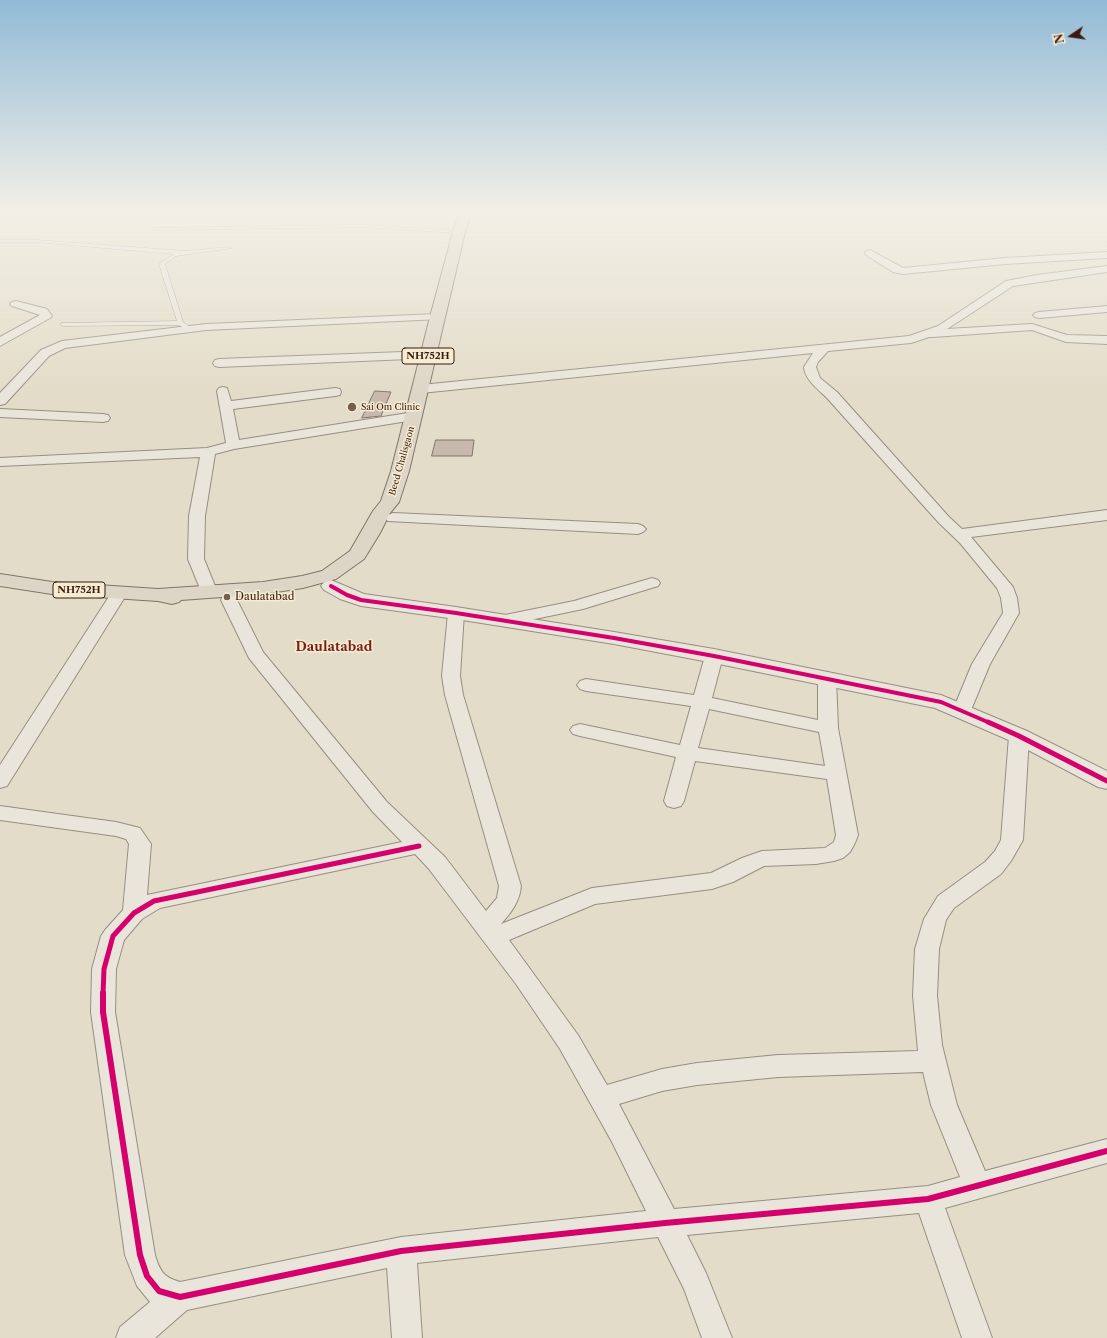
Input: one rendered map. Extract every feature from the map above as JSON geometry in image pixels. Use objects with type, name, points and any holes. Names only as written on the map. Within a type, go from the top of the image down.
[{"type":"highway","name":"Beed Chalisgaon","points":[[219,596],[288,595],[331,586],[356,574],[372,560],[384,542],[400,470],[449,272]]},
{"type":"highway","name":"Beed Chalisgaon","points":[[0,580],[52,588],[158,595],[193,601],[283,586],[330,575],[357,555],[372,533],[382,511],[391,510]]},
{"type":"street","points":[[421,389],[912,339],[927,335],[942,328],[1000,288],[1010,283],[1080,272]]},
{"type":"street","points":[[0,342],[46,316],[43,311],[16,304]]},
{"type":"street","points":[[1039,315],[1107,309]]},
{"type":"street","points":[[0,401],[45,353],[62,345],[77,342],[184,325],[437,317]]},
{"type":"street","points":[[927,335],[1032,327],[1066,338],[1107,340]]},
{"type":"street","points":[[825,347],[811,363],[810,370],[815,380],[832,395],[944,520],[960,534],[1005,587],[1009,598],[1011,613],[981,664],[962,710]]},
{"type":"street","points":[[219,363],[428,355]]},
{"type":"street","points":[[223,391],[233,446]]},
{"type":"street","points":[[226,406],[335,392]]},
{"type":"street","points":[[0,413],[103,418]]},
{"type":"street","points":[[0,462],[208,452],[233,446],[414,416]]},
{"type":"street","points":[[208,452],[197,516],[196,559],[254,654],[380,807],[437,863],[524,977],[569,1042],[621,1134],[696,1283],[718,1338]]},
{"type":"street","points":[[391,510],[638,530]]},
{"type":"street","points":[[960,534],[1107,515]]},
{"type":"street","points":[[506,620],[577,605],[652,583]]},
{"type":"street","points":[[331,586],[354,598],[506,620],[714,656],[941,702],[1019,736],[1107,781]]},
{"type":"street","points":[[0,781],[120,592]]},
{"type":"street","points":[[456,613],[451,676],[454,695],[510,886],[511,894],[489,931]]},
{"type":"street","points":[[674,801],[714,656]]},
{"type":"street","points":[[489,931],[592,896],[712,881],[727,877],[764,858],[779,856],[825,856],[843,846],[847,835],[828,728],[827,678]]},
{"type":"street","points":[[586,685],[701,702],[828,728]]},
{"type":"street","points":[[580,730],[687,753],[836,774]]},
{"type":"street","points":[[977,1186],[944,1105],[929,1046],[925,996],[927,950],[935,919],[946,902],[993,868],[1003,856],[1012,840],[1019,736]]},
{"type":"street","points":[[0,813],[116,829],[133,833],[140,844],[134,913]]},
{"type":"street","points":[[419,846],[154,901],[134,913],[113,936],[104,968],[104,1012],[140,1256],[147,1276],[159,1291],[180,1297],[401,1251],[665,1223],[928,1199],[1107,1151]]},
{"type":"street","points":[[601,1098],[662,1080],[697,1074],[778,1066],[933,1061]]},
{"type":"street","points":[[928,1199],[977,1338]]},
{"type":"street","points":[[401,1251],[407,1338]]},
{"type":"street","points":[[131,1338],[180,1297]]},
{"type":"lane","points":[[63,324],[184,325],[165,272]]},
{"type":"building","points":[[375,391],[391,392],[381,416],[362,418]]},
{"type":"building","points":[[436,440],[474,440],[472,456],[432,456]]},
{"type":"cycle path","points":[[331,586],[347,595],[361,600],[456,613],[614,638],[714,656],[941,702],[1019,736],[1107,781]]},
{"type":"cycle path","points":[[419,846],[154,901],[134,913],[113,936],[104,969],[103,1012],[140,1255],[147,1276],[159,1291],[180,1297],[401,1251],[665,1223],[928,1199],[1107,1151]]},
{"type":"place","name":"Sai Om Clinic","points":[[352,407]]},
{"type":"place","name":"Daulatabad","points":[[227,597]]},
{"type":"district","name":"Daulatabad","points":[[334,647]]}]
